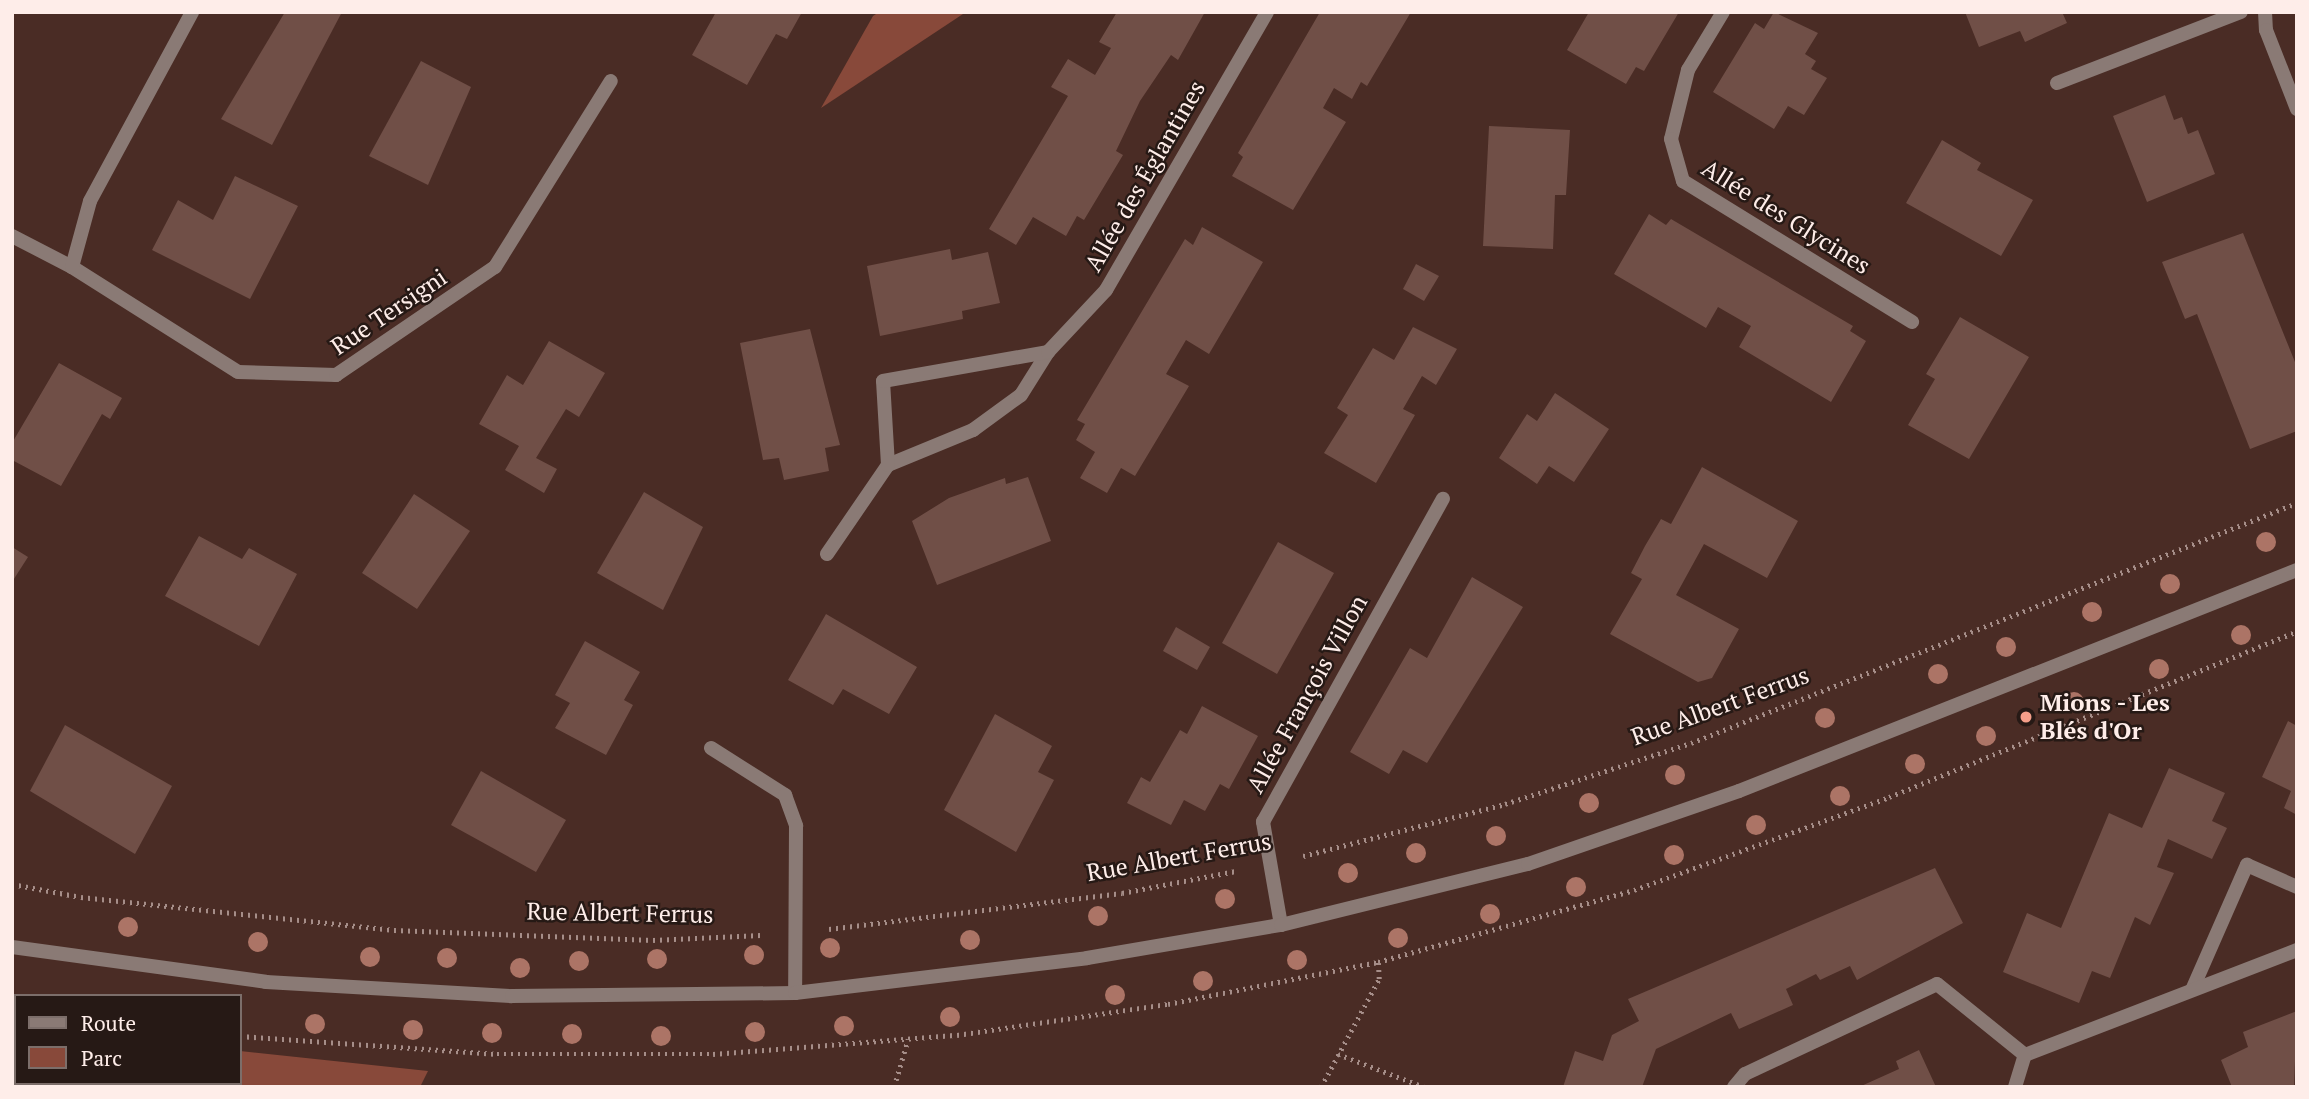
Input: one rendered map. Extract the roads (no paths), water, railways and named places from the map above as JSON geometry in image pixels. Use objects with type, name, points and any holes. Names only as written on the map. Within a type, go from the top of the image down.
[{"type":"street","points":[[72,267],[90,201],[192,12]]},
{"type":"street","name":"Allée des Églantines","points":[[888,465],[973,430],[1021,395],[1048,352],[1106,290],[1267,12]]},
{"type":"street","name":"Allée des Glycines","points":[[1723,12],[1688,71],[1671,139],[1683,181],[1912,322]]},
{"type":"street","points":[[2057,83],[2241,12]]},
{"type":"street","points":[[2265,12],[2266,30],[2297,110]]},
{"type":"street","name":"Rue Tersigni","points":[[12,236],[72,267],[238,372],[336,375],[495,267],[611,81]]},
{"type":"street","points":[[827,554],[888,465],[883,381],[1048,352]]},
{"type":"street","name":"Allée François Villon","points":[[1281,925],[1268,865],[1263,821],[1280,783],[1443,499]]},
{"type":"street","points":[[12,947],[280,982],[512,996],[795,993],[1074,960],[1281,925],[1528,864],[1740,791],[2297,570]]},
{"type":"street","points":[[711,748],[785,795],[796,826],[793,933],[795,993]]},
{"type":"street","points":[[2192,990],[2247,865],[2297,887]]},
{"type":"street","points":[[2025,1055],[2297,950]]},
{"type":"street","points":[[1734,1087],[1745,1074],[1937,984],[2025,1055]]},
{"type":"street","points":[[2015,1087],[2025,1055]]},
{"type":"place","name":"Mions - Les Blés d'Or","points":[[2026,717]]}]
